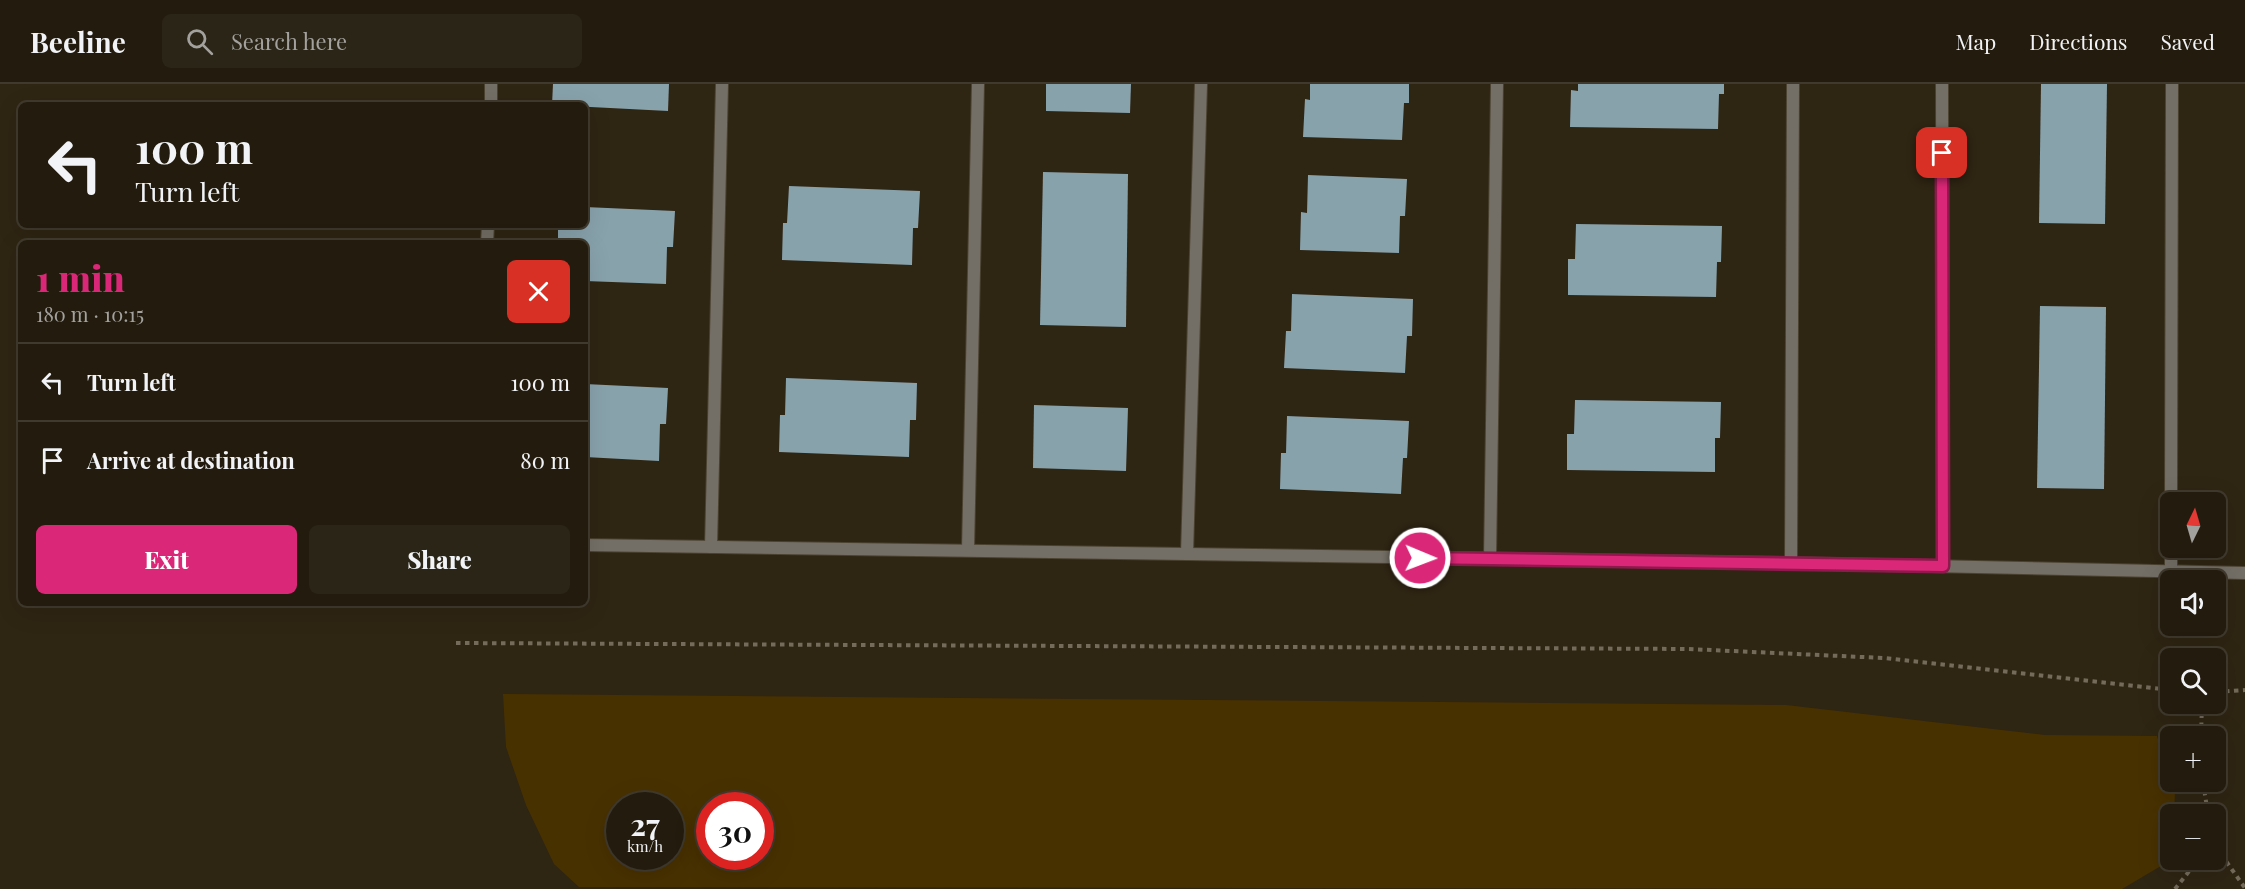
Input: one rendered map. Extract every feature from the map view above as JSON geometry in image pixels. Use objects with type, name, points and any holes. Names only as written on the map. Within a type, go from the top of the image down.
[{"type":"street","points":[[491,84],[491,102]]},
{"type":"street","points":[[711,547],[722,84]]},
{"type":"street","points":[[969,550],[978,84]]},
{"type":"street","points":[[1187,554],[1201,84]]},
{"type":"street","points":[[1490,559],[1497,84]]},
{"type":"street","points":[[1791,563],[1793,84]]},
{"type":"street","points":[[1942,84],[1943,566]]},
{"type":"street","points":[[2171,492],[2172,84]]},
{"type":"street","points":[[588,545],[2160,571]]},
{"type":"street","points":[[2226,572],[2245,573]]},
{"type":"path","points":[[456,643],[1688,649],[1884,658],[2160,689]]},
{"type":"path","points":[[2226,692],[2245,690]]},
{"type":"path","points":[[2226,861],[2245,888]]},
{"type":"path","points":[[2175,889],[2190,870]]},
{"type":"shaded area","points":[[503,694],[1786,705],[2045,735],[2157,736],[2160,746],[2160,792],[2175,793],[2174,804],[2160,804],[2160,867],[2122,889],[579,887],[554,864],[526,805],[506,747]]},
{"type":"building","points":[[553,84],[669,84],[668,111],[588,107],[588,102],[552,102]]},
{"type":"building","points":[[1046,84],[1131,84],[1130,113],[1046,111]]},
{"type":"building","points":[[1310,84],[1409,84],[1409,103],[1404,103],[1402,140],[1303,137],[1305,99],[1310,100]]},
{"type":"building","points":[[1578,84],[1724,84],[1724,94],[1719,94],[1718,129],[1570,127],[1571,90],[1578,91]]},
{"type":"building","points":[[2041,84],[2107,84],[2105,224],[2039,223]]},
{"type":"building","points":[[1043,172],[1128,174],[1126,327],[1040,325]]},
{"type":"building","points":[[1308,175],[1407,179],[1405,216],[1400,216],[1399,253],[1300,250],[1301,212],[1307,213]]},
{"type":"building","points":[[789,186],[920,191],[918,228],[913,228],[912,265],[782,260],[783,223],[787,223]]},
{"type":"building","points":[[588,207],[675,211],[673,247],[667,247],[666,284],[588,281],[588,240],[558,240],[558,228],[588,228]]},
{"type":"building","points":[[1576,224],[1722,226],[1721,262],[1717,262],[1716,297],[1568,295],[1568,259],[1575,259]]},
{"type":"building","points":[[1292,294],[1413,299],[1412,336],[1407,336],[1405,373],[1284,368],[1286,331],[1291,331]]},
{"type":"building","points":[[2040,306],[2106,307],[2104,489],[2037,488]]},
{"type":"building","points":[[786,378],[917,383],[916,420],[910,420],[909,457],[779,452],[780,415],[785,415]]},
{"type":"building","points":[[588,384],[668,388],[666,424],[660,424],[659,461],[588,457]]},
{"type":"building","points":[[1575,400],[1721,402],[1720,438],[1715,438],[1715,472],[1567,470],[1567,434],[1574,434]]},
{"type":"building","points":[[1034,405],[1128,408],[1126,471],[1033,468]]},
{"type":"building","points":[[1287,416],[1409,421],[1407,458],[1403,458],[1401,494],[1280,489],[1281,453],[1286,453]]},
{"type":"route","points":[[1420,558],[1943,566],[1942,153]]}]
